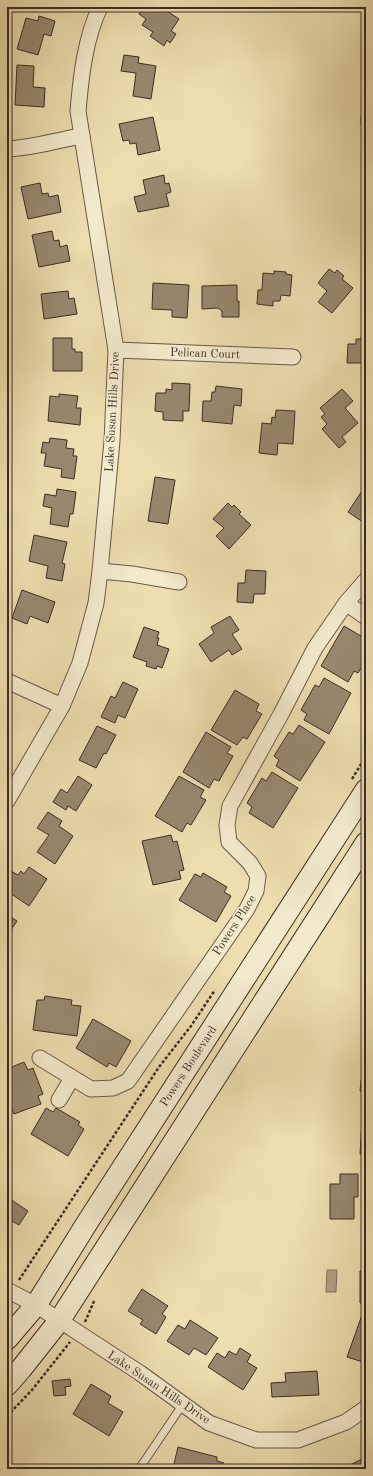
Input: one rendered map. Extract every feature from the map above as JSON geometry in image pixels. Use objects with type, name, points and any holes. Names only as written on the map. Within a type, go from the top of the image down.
[{"type":"main road","name":"Powers Boulevard","points":[[7,1339],[36,1305],[357,787]]},
{"type":"main road","points":[[7,1385],[59,1321],[366,843]]},
{"type":"street","name":"Lake Susan Hills Drive","points":[[7,801],[62,706],[80,663],[96,603],[100,571],[112,442],[116,350],[78,111],[86,48],[100,7]]},
{"type":"street","points":[[7,149],[26,148],[82,136]]},
{"type":"street","name":"Pelican Court","points":[[116,350],[293,357]]},
{"type":"street","points":[[100,571],[132,574],[179,582]]},
{"type":"street","name":"Powers Place","points":[[40,1058],[91,1089],[113,1088],[128,1081],[247,909],[256,891],[258,876],[250,863],[229,842],[227,825],[230,806],[281,714],[315,648],[346,603],[366,580]]},
{"type":"street","points":[[346,603],[366,617]]},
{"type":"street","points":[[7,681],[62,706]]},
{"type":"street","points":[[59,1100],[72,1078]]},
{"type":"street","name":"Lake Susan Hills Drive","points":[[9,1291],[36,1305],[140,1373],[209,1422],[256,1440],[298,1440],[346,1422],[366,1408]]},
{"type":"lane","points":[[139,1469],[183,1404]]},
{"type":"path","points":[[357,787],[366,756]]},
{"type":"path","points":[[9,1291],[159,1067],[191,1026],[215,990]]},
{"type":"shaded area","points":[[327,1270],[337,1270],[336,1292],[326,1292]]},
{"type":"building","points":[[143,7],[161,7],[179,19],[171,31],[176,34],[170,43],[167,40],[164,46],[150,36],[153,32],[142,25],[146,19],[139,14]]},
{"type":"building","points":[[39,16],[55,21],[51,36],[44,34],[38,55],[17,49],[26,18],[38,21]]},
{"type":"building","points":[[124,55],[139,57],[138,63],[156,66],[151,99],[133,96],[136,73],[121,71]]},
{"type":"building","points":[[17,65],[34,66],[33,87],[45,88],[44,107],[15,105]]},
{"type":"building","points":[[364,110],[366,110],[366,125],[361,125],[361,116],[364,116]]},
{"type":"building","points":[[153,117],[160,150],[138,155],[136,143],[130,144],[129,140],[123,141],[119,124]]},
{"type":"building","points":[[164,175],[165,184],[169,183],[171,192],[166,194],[169,206],[138,212],[134,197],[146,194],[143,180]]},
{"type":"building","points":[[40,183],[42,194],[48,193],[49,197],[58,195],[61,212],[28,219],[21,187]]},
{"type":"building","points":[[52,231],[54,241],[59,240],[60,247],[67,245],[70,261],[39,267],[32,235]]},
{"type":"building","points":[[329,269],[335,273],[337,270],[344,276],[342,279],[353,288],[332,313],[318,302],[327,291],[318,283]]},
{"type":"building","points":[[274,271],[286,272],[286,274],[292,275],[290,296],[281,295],[280,301],[273,301],[273,306],[257,304],[258,290],[262,290],[263,273],[274,274]]},
{"type":"building","points":[[153,283],[189,285],[187,318],[172,317],[172,310],[152,309]]},
{"type":"building","points":[[237,285],[239,317],[222,317],[222,311],[218,308],[202,309],[202,286]]},
{"type":"building","points":[[68,291],[69,299],[74,298],[77,314],[44,319],[41,294]]},
{"type":"building","points":[[362,331],[366,331],[366,363],[347,363],[348,344],[356,344],[356,339],[361,339]]},
{"type":"building","points":[[53,338],[72,338],[72,349],[75,349],[75,352],[82,352],[82,371],[53,371]]},
{"type":"building","points":[[172,383],[190,384],[189,411],[183,411],[183,421],[163,420],[163,412],[155,411],[156,393],[166,393],[166,389],[172,390]]},
{"type":"building","points":[[216,386],[242,389],[241,406],[234,405],[232,424],[202,421],[203,401],[211,401],[212,392],[215,392]]},
{"type":"building","points":[[342,389],[353,401],[345,408],[358,423],[342,437],[346,442],[339,448],[322,429],[327,424],[321,417],[325,414],[320,408]]},
{"type":"building","points":[[59,394],[78,396],[76,408],[81,408],[80,425],[48,421],[50,396],[59,397]]},
{"type":"building","points":[[276,410],[295,411],[293,444],[278,443],[277,455],[259,453],[262,423],[271,424],[272,417],[275,418]]},
{"type":"building","points":[[50,438],[67,440],[66,448],[74,449],[73,456],[77,456],[74,479],[61,477],[62,469],[44,466],[46,453],[41,453],[43,442],[49,443]]},
{"type":"building","points":[[155,477],[175,480],[168,524],[148,521]]},
{"type":"building","points":[[366,485],[366,524],[348,512]]},
{"type":"building","points":[[57,489],[76,492],[73,514],[70,514],[68,527],[50,524],[52,508],[43,506],[45,494],[56,496]]},
{"type":"building","points":[[228,503],[232,507],[234,505],[241,512],[239,514],[251,525],[229,549],[216,536],[224,528],[213,519]]},
{"type":"building","points":[[34,535],[67,542],[62,563],[65,564],[62,581],[46,578],[48,566],[29,561]]},
{"type":"building","points":[[246,570],[266,571],[265,594],[254,594],[253,603],[237,602],[238,583],[245,583]]},
{"type":"building","points":[[22,590],[55,602],[48,623],[30,616],[27,624],[12,618]]},
{"type":"building","points":[[230,616],[239,630],[232,634],[242,649],[232,655],[229,650],[211,662],[199,644],[214,633],[211,627]]},
{"type":"building","points":[[344,626],[366,639],[366,660],[358,673],[354,671],[348,682],[321,666]]},
{"type":"building","points":[[144,627],[159,632],[157,645],[169,649],[162,668],[157,666],[156,669],[146,666],[147,662],[133,657]]},
{"type":"building","points":[[324,678],[351,693],[329,734],[304,720],[307,714],[301,710],[315,685],[319,687]]},
{"type":"building","points":[[123,682],[138,689],[125,718],[118,715],[115,723],[101,717],[111,696],[115,698]]},
{"type":"building","points":[[235,690],[259,704],[256,711],[262,714],[247,739],[243,737],[237,745],[211,730]]},
{"type":"building","points":[[299,725],[325,742],[300,781],[276,766],[279,760],[274,756],[289,732],[293,734]]},
{"type":"building","points":[[97,726],[116,735],[106,754],[104,753],[96,768],[79,760]]},
{"type":"building","points":[[206,732],[231,747],[227,753],[233,756],[219,781],[214,779],[209,788],[183,772]]},
{"type":"building","points":[[272,772],[298,788],[273,828],[249,813],[252,807],[247,803],[262,778],[266,781]]},
{"type":"building","points":[[78,776],[92,785],[76,811],[68,806],[66,810],[53,802],[61,789],[67,793]]},
{"type":"building","points":[[179,776],[204,790],[200,797],[206,800],[191,825],[187,823],[182,832],[155,816]]},
{"type":"building","points":[[48,812],[62,821],[59,826],[73,836],[55,864],[37,852],[49,835],[37,828]]},
{"type":"building","points":[[171,835],[173,842],[177,841],[184,870],[179,871],[181,879],[153,885],[142,841]]},
{"type":"building","points":[[29,867],[47,879],[29,906],[7,891],[7,877],[11,871],[18,875],[21,871],[24,874]]},
{"type":"building","points":[[203,873],[227,887],[224,892],[231,896],[216,922],[179,900],[195,874],[201,877]]},
{"type":"building","points":[[7,915],[17,921],[7,936]]},
{"type":"building","points":[[45,996],[72,1000],[71,1005],[81,1006],[77,1036],[33,1030],[37,1000],[44,1000]]},
{"type":"building","points":[[366,1014],[366,1050],[363,1049]]},
{"type":"building","points":[[93,1019],[131,1041],[116,1067],[109,1063],[107,1067],[76,1048]]},
{"type":"building","points":[[24,1062],[28,1070],[33,1068],[43,1094],[38,1096],[41,1104],[14,1114],[7,1101],[7,1069]]},
{"type":"building","points":[[366,1070],[366,1100],[362,1100],[363,1092],[360,1091],[361,1080],[365,1080]]},
{"type":"building","points":[[46,1108],[53,1112],[56,1108],[80,1122],[78,1125],[84,1129],[68,1156],[31,1134]]},
{"type":"building","points":[[362,1121],[366,1121],[366,1154],[360,1154]]},
{"type":"building","points":[[340,1174],[358,1174],[358,1197],[354,1197],[354,1219],[330,1219],[330,1184],[340,1184]]},
{"type":"building","points":[[7,1197],[28,1211],[19,1225],[10,1220],[7,1223]]},
{"type":"building","points":[[366,1270],[366,1303],[360,1303],[360,1271]]},
{"type":"building","points":[[142,1289],[168,1306],[162,1314],[166,1317],[156,1334],[140,1324],[143,1320],[128,1311]]},
{"type":"building","points":[[362,1315],[366,1316],[366,1354],[363,1362],[347,1357]]},
{"type":"building","points":[[190,1320],[218,1338],[206,1355],[194,1348],[189,1355],[167,1341],[178,1325],[185,1329]]},
{"type":"building","points":[[240,1348],[251,1355],[247,1362],[257,1368],[243,1390],[208,1367],[217,1353],[225,1358],[229,1351],[236,1355]]},
{"type":"building","points":[[317,1371],[319,1395],[272,1397],[271,1383],[286,1382],[285,1373]]},
{"type":"building","points":[[70,1379],[71,1386],[65,1387],[66,1395],[54,1396],[52,1381]]},
{"type":"building","points":[[91,1384],[111,1396],[108,1403],[123,1412],[109,1436],[73,1414]]},
{"type":"building","points":[[178,1447],[217,1457],[217,1461],[224,1463],[222,1469],[173,1468]]},
{"type":"building","points":[[362,1459],[365,1464],[366,1463],[366,1469],[342,1469]]},
{"type":"building","points":[[235,1465],[257,1469],[235,1469]]}]
